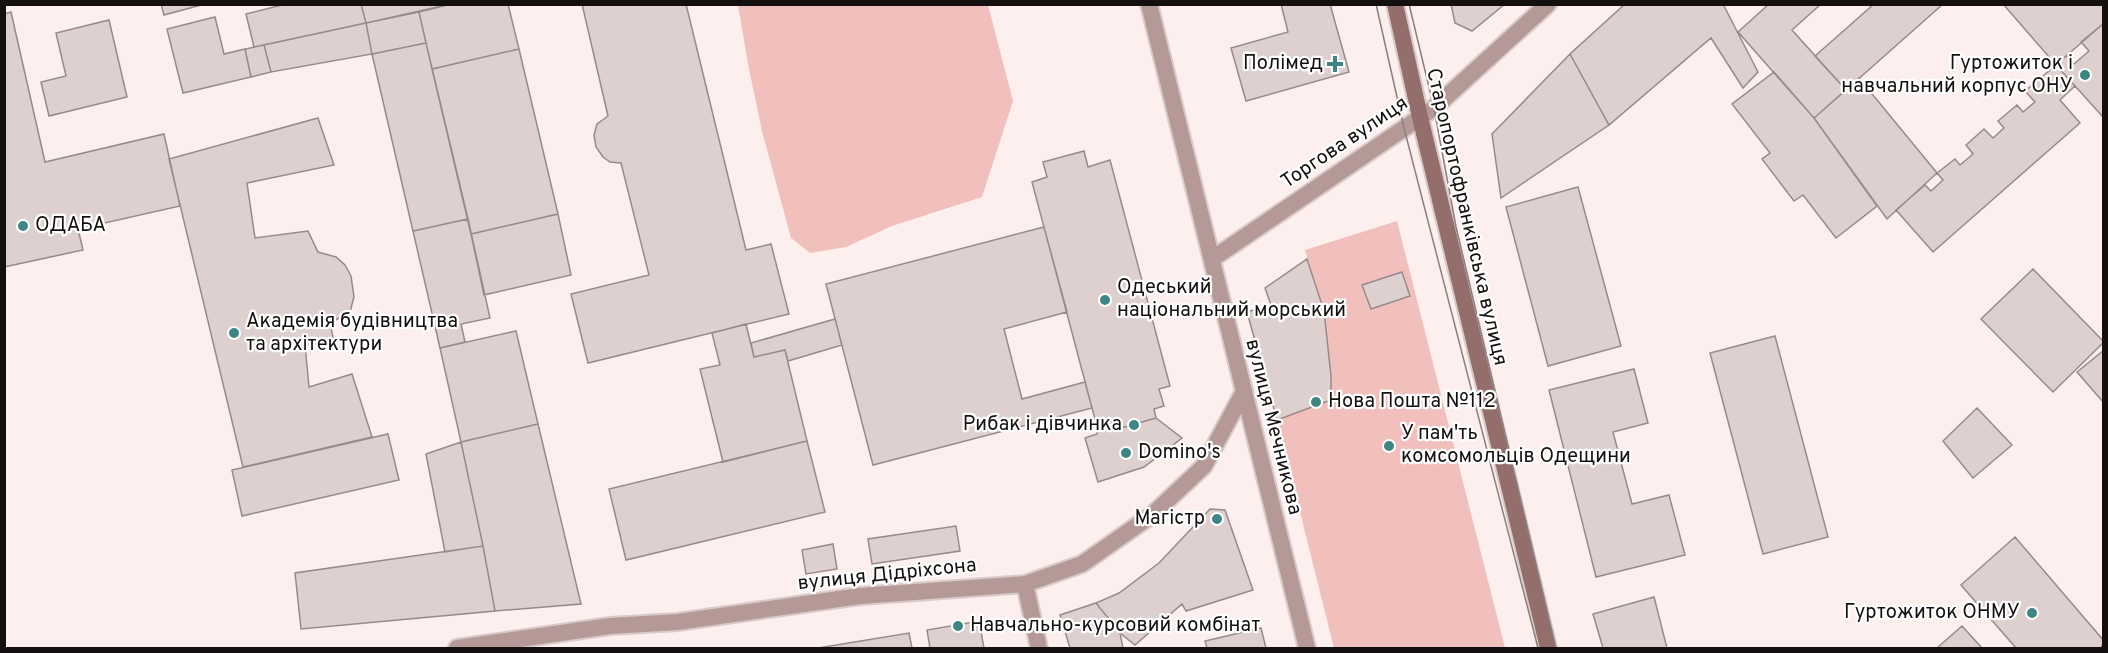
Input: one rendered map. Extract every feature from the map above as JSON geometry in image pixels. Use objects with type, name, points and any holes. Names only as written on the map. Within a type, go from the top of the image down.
[{"type":"main road","name":"Старопортофранківська вулиця","points":[[1395,4],[1548,648]]},
{"type":"street","name":"вулиця Мечникова","points":[[1149,4],[1307,648]]},
{"type":"street","name":"Торгова вулиця","points":[[1212,259],[1434,108],[1548,4]]},
{"type":"street","name":"вулиця Дідріхсона","points":[[458,648],[610,626],[678,622],[860,596],[1025,584],[1082,564],[1152,515],[1204,466],[1243,393]]},
{"type":"street","points":[[1025,584],[1040,648]]},
{"type":"shaded area","points":[[738,5],[988,5],[1013,101],[982,197],[892,226],[846,247],[810,253],[791,238],[762,131]]},
{"type":"shaded area","points":[[1397,221],[1505,648],[1334,648],[1277,420],[1331,400],[1324,311],[1305,250]]},
{"type":"building","points":[[161,4],[205,4],[164,15]]},
{"type":"building","points":[[286,4],[361,4],[366,23],[254,47],[246,14]]},
{"type":"building","points":[[361,4],[451,4],[366,23]]},
{"type":"building","points":[[451,4],[508,4],[519,49],[432,69],[419,12]]},
{"type":"building","points":[[582,4],[686,4],[746,250],[771,244],[789,314],[588,363],[571,294],[649,275],[621,163],[610,162],[596,147],[594,135],[597,124],[608,116]]},
{"type":"building","points":[[1281,4],[1330,4],[1349,72],[1246,101],[1231,48],[1288,32]]},
{"type":"building","points":[[1451,4],[1505,4],[1472,31],[1455,23]]},
{"type":"building","points":[[1625,4],[1723,4],[1758,72],[1743,88],[1711,38],[1609,125],[1570,54]]},
{"type":"building","points":[[1769,4],[1821,4],[1792,30],[1846,90],[1814,118],[1738,32]]},
{"type":"building","points":[[1874,4],[1943,4],[1846,90],[1815,56]]},
{"type":"building","points":[[2003,4],[2104,4],[2104,23],[2056,65]]},
{"type":"building","points":[[11,12],[45,162],[164,134],[180,206],[78,229],[83,250],[4,267],[4,14]]},
{"type":"building","points":[[419,12],[426,43],[372,54],[366,23]]},
{"type":"building","points":[[215,17],[224,54],[245,49],[251,77],[183,93],[167,29]]},
{"type":"building","points":[[109,20],[127,97],[49,116],[41,82],[66,76],[56,33]]},
{"type":"building","points":[[366,23],[372,54],[271,72],[264,45]]},
{"type":"building","name":"Гуртожиток і навчальний корпус ОНУ","points":[[2104,23],[2104,118],[2056,65],[2067,55],[2074,64],[2089,51],[2081,42]]},
{"type":"building","points":[[426,43],[468,219],[413,231],[372,54]]},
{"type":"building","points":[[264,45],[271,72],[251,77],[245,49]]},
{"type":"building","points":[[519,49],[558,214],[471,234],[432,69]]},
{"type":"building","points":[[1570,54],[1609,125],[1501,198],[1492,134]]},
{"type":"building","points":[[2056,65],[2075,86],[2060,100],[2080,123],[1933,252],[1896,210],[1925,185],[1931,191],[1943,180],[1937,173],[1955,159],[1960,165],[1973,154],[1966,145],[1984,129],[1993,138],[2004,128],[1998,121],[2017,105],[2023,112],[2035,102],[2025,91]]},
{"type":"building","points":[[1774,72],[1814,118],[1877,206],[1836,238],[1803,195],[1794,201],[1762,159],[1770,153],[1732,104]]},
{"type":"building","points":[[1859,78],[1937,173],[1887,219],[1814,118]]},
{"type":"building","points":[[318,118],[334,165],[247,183],[255,238],[308,231],[318,252],[336,257],[345,265],[351,276],[354,297],[350,312],[330,323],[334,342],[305,345],[309,387],[352,374],[372,437],[243,467],[169,159]]},
{"type":"building","name":"Одеський національний морський","points":[[1084,151],[1088,167],[1110,160],[1170,386],[1159,389],[1164,406],[1154,409],[1156,418],[1114,430],[1111,419],[1096,423],[1032,182],[1047,177],[1043,162]]},
{"type":"building","points":[[1578,187],[1621,346],[1548,366],[1506,207]]},
{"type":"building","points":[[558,214],[571,275],[484,295],[471,234]]},
{"type":"building","points":[[468,219],[490,318],[461,324],[465,342],[440,348],[413,231]]},
{"type":"building","points":[[1044,227],[1067,312],[1004,329],[1022,399],[1085,382],[1092,408],[873,465],[826,284]]},
{"type":"building","points":[[1307,259],[1324,311],[1331,376],[1331,400],[1277,420],[1247,312],[1271,305],[1265,288]]},
{"type":"building","points":[[2033,269],[2104,342],[2053,392],[1981,319]]},
{"type":"building","points":[[1402,272],[1410,296],[1371,309],[1362,285]]},
{"type":"building","points":[[835,319],[842,345],[788,361],[785,350],[754,357],[751,343]]},
{"type":"building","points":[[746,324],[754,357],[785,350],[807,441],[723,462],[700,369],[720,365],[712,333]]},
{"type":"building","points":[[516,331],[538,424],[461,442],[440,348]]},
{"type":"building","points":[[1775,336],[1828,537],[1763,554],[1710,353]]},
{"type":"building","points":[[2104,350],[2104,403],[2077,372]]},
{"type":"building","points":[[1634,369],[1648,423],[1613,432],[1632,504],[1669,495],[1685,555],[1596,577],[1549,390]]},
{"type":"building","points":[[1977,408],[2012,445],[1973,478],[1943,441]]},
{"type":"building","name":"Domino's","points":[[1156,418],[1182,438],[1144,467],[1098,482],[1085,438],[1097,434],[1096,423],[1111,419],[1114,430]]},
{"type":"building","points":[[538,424],[581,604],[495,611],[461,442]]},
{"type":"building","points":[[388,434],[399,480],[242,516],[232,470]]},
{"type":"building","points":[[807,441],[825,512],[626,560],[609,489]]},
{"type":"building","points":[[461,442],[483,546],[445,552],[426,454]]},
{"type":"building","points":[[1210,509],[1225,510],[1253,590],[1186,611],[1182,604],[1135,645],[1120,633],[1096,603],[1119,593],[1159,563]]},
{"type":"building","points":[[956,526],[960,551],[872,564],[868,539]]},
{"type":"building","name":"Гуртожиток ОНМУ","points":[[2015,537],[2104,641],[2101,648],[2016,648],[1961,585]]},
{"type":"building","points":[[833,544],[837,569],[806,574],[802,550]]},
{"type":"building","points":[[483,546],[495,611],[301,629],[295,573]]},
{"type":"building","points":[[1654,597],[1667,648],[1603,648],[1593,614]]},
{"type":"building","points":[[1096,603],[1120,633],[1123,648],[1070,648],[1060,615]]},
{"type":"building","points":[[979,621],[984,648],[930,648],[927,630]]},
{"type":"building","points":[[1962,626],[1982,648],[1937,648]]},
{"type":"building","points":[[1261,628],[1266,648],[1207,648],[1205,641]]},
{"type":"building","points":[[909,633],[912,648],[818,648]]},
{"type":"tram line","points":[[1376,4],[1404,128],[1538,648]]},
{"type":"tram line","points":[[1409,4],[1434,108],[1456,227],[1556,648]]},
{"type":"place","name":"Полімед","points":[[1335,64]]},
{"type":"place","name":"Гуртожиток і навчальний корпус ОНУ","points":[[2085,75]]},
{"type":"place","name":"ОДАБА","points":[[23,226]]},
{"type":"place","name":"Одеський національний морський","points":[[1105,300]]},
{"type":"place","name":"Академія будівництва та архітектури","points":[[234,333]]},
{"type":"place","name":"Нова Пошта №112","points":[[1316,402]]},
{"type":"place","name":"Рибак і дівчинка","points":[[1134,425]]},
{"type":"place","name":"У пам'ть комсомольців Одещини","points":[[1389,446]]},
{"type":"place","name":"Domino's","points":[[1126,453]]},
{"type":"place","name":"Магiстр","points":[[1217,519]]},
{"type":"place","name":"Гуртожиток ОНМУ","points":[[2032,613]]},
{"type":"place","name":"Навчально-курсовий комбінат","points":[[958,626]]}]
